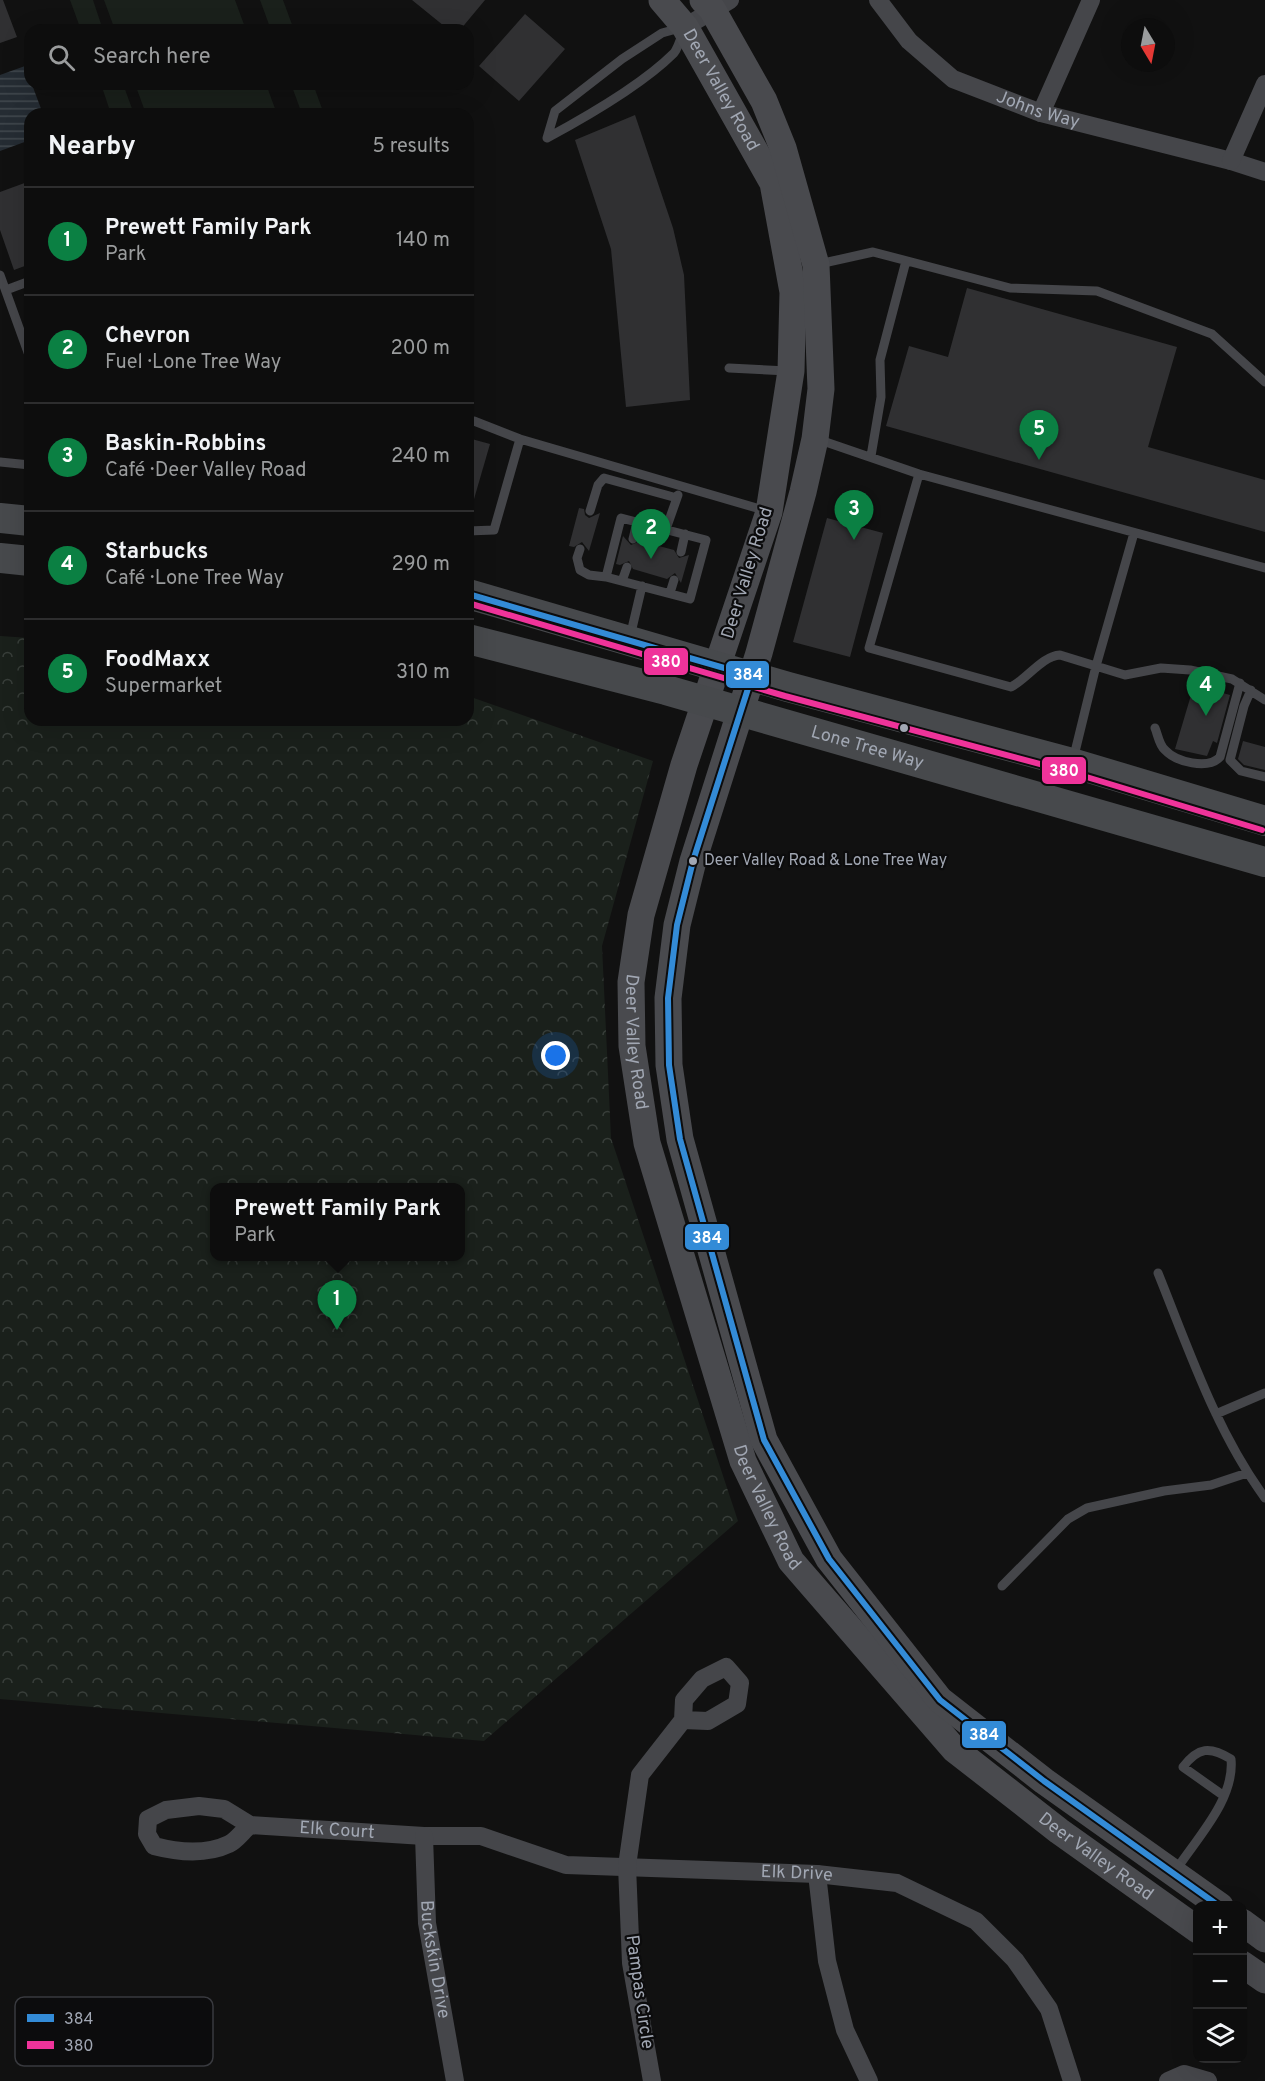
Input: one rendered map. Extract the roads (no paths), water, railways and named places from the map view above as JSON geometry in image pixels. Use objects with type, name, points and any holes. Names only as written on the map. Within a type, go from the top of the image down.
[{"type":"main road","name":"Deer Valley Road","points":[[662,0],[685,27],[774,183],[793,291],[791,371],[769,512],[684,765],[641,915],[631,982],[633,1046],[647,1143],[743,1461],[791,1561],[954,1749],[1059,1831],[1193,1927]]},
{"type":"main road","name":"Deer Valley Road","points":[[715,3],[764,101],[783,148],[816,265],[821,389],[815,439],[803,492],[741,713],[693,861],[677,926],[668,998],[669,1065],[680,1139],[764,1440],[829,1559],[940,1700],[1044,1781],[1214,1901]]},
{"type":"main road","points":[[793,291],[803,320],[806,341],[803,407],[807,426],[815,439]]},
{"type":"main road","points":[[0,518],[24,521]]},
{"type":"main road","points":[[0,558],[24,560]]},
{"type":"main road","points":[[474,596],[752,676],[1072,763],[1265,821]]},
{"type":"main road","name":"Lone Tree Way","points":[[474,641],[706,702],[1265,862]]},
{"type":"main road","points":[[1247,1926],[1265,1939]]},
{"type":"main road","points":[[1247,1967],[1265,1980]]},
{"type":"street","name":"Johns Way","points":[[878,0],[909,41],[953,79],[1041,113],[1231,161],[1265,172]]},
{"type":"street","points":[[1041,113],[1091,0]]},
{"type":"street","points":[[685,27],[715,3]]},
{"type":"street","points":[[1231,161],[1265,84]]},
{"type":"street","name":"Pampas Circle","points":[[652,2081],[631,1963],[627,1866],[640,1775],[683,1720]]},
{"type":"street","name":"Elk Court","points":[[250,1826],[230,1844],[207,1850],[174,1851],[154,1846],[147,1834],[148,1819],[165,1810],[199,1806],[224,1809],[250,1826],[424,1836]]},
{"type":"street","name":"Elk Drive","points":[[424,1836],[481,1836],[566,1865],[817,1874],[897,1883],[976,1921],[1015,1959],[1049,2009],[1072,2081]]},
{"type":"street","name":"Buckskin Drive","points":[[424,1836],[428,1923],[455,2081]]},
{"type":"street","points":[[817,1874],[827,1961],[845,2030],[869,2081]]},
{"type":"street","points":[[1168,2081],[1184,2074],[1208,2081]]},
{"type":"lane","points":[[685,27],[675,51],[583,119],[547,138],[555,111],[622,59],[662,33],[685,27]]},
{"type":"lane","points":[[816,265],[873,252],[1010,288],[1097,291],[1212,334],[1265,382]]},
{"type":"lane","points":[[871,456],[881,397],[880,360],[906,261]]},
{"type":"lane","points":[[0,274],[24,341]]},
{"type":"lane","points":[[6,290],[24,283]]},
{"type":"lane","points":[[729,368],[791,371]]},
{"type":"lane","points":[[474,421],[520,439],[769,512]]},
{"type":"lane","points":[[474,531],[494,530],[520,439]]},
{"type":"lane","points":[[815,439],[919,474],[1265,568]]},
{"type":"lane","points":[[0,462],[24,464]]},
{"type":"lane","points":[[919,474],[869,648],[1011,687],[1022,682],[1051,656],[1060,656],[1125,675],[1161,668],[1190,670],[1240,683],[1265,700]]},
{"type":"lane","points":[[590,511],[598,484],[604,478],[677,498]]},
{"type":"lane","points":[[666,530],[682,485]]},
{"type":"lane","points":[[580,549],[577,558],[580,570],[589,574],[690,599],[706,540],[621,518],[606,577]]},
{"type":"lane","points":[[633,539],[637,522]]},
{"type":"lane","points":[[1072,763],[1096,666],[1134,533]]},
{"type":"lane","points":[[681,552],[685,534]]},
{"type":"lane","points":[[622,581],[627,567]]},
{"type":"lane","points":[[670,594],[674,580]]},
{"type":"lane","points":[[629,639],[642,586]]},
{"type":"lane","points":[[1155,728],[1162,746],[1172,756],[1201,764],[1216,762],[1220,757],[1240,683]]},
{"type":"lane","points":[[1251,690],[1244,706],[1230,760],[1241,771],[1265,777]]},
{"type":"lane","points":[[1158,1273],[1216,1414],[1247,1473],[1265,1498]]},
{"type":"lane","points":[[1216,1414],[1265,1393]]},
{"type":"lane","points":[[1002,1586],[1068,1519],[1087,1508],[1164,1491],[1211,1485],[1247,1473]]},
{"type":"lane","points":[[1174,1872],[1224,1796],[1231,1777],[1231,1759],[1210,1748],[1192,1756],[1184,1767],[1224,1796]]},
{"type":"place","name":"FoodMaxx","points":[[1039,460]]},
{"type":"place","name":"Baskin-Robbins","points":[[854,540]]},
{"type":"place","name":"Chevron","points":[[651,559]]},
{"type":"place","name":"Starbucks","points":[[1206,716]]},
{"type":"place","name":"Deer Valley Road & Lone Tree Way","points":[[693,861]]},
{"type":"place","name":"Prewett Family Park","points":[[337,1330]]}]
